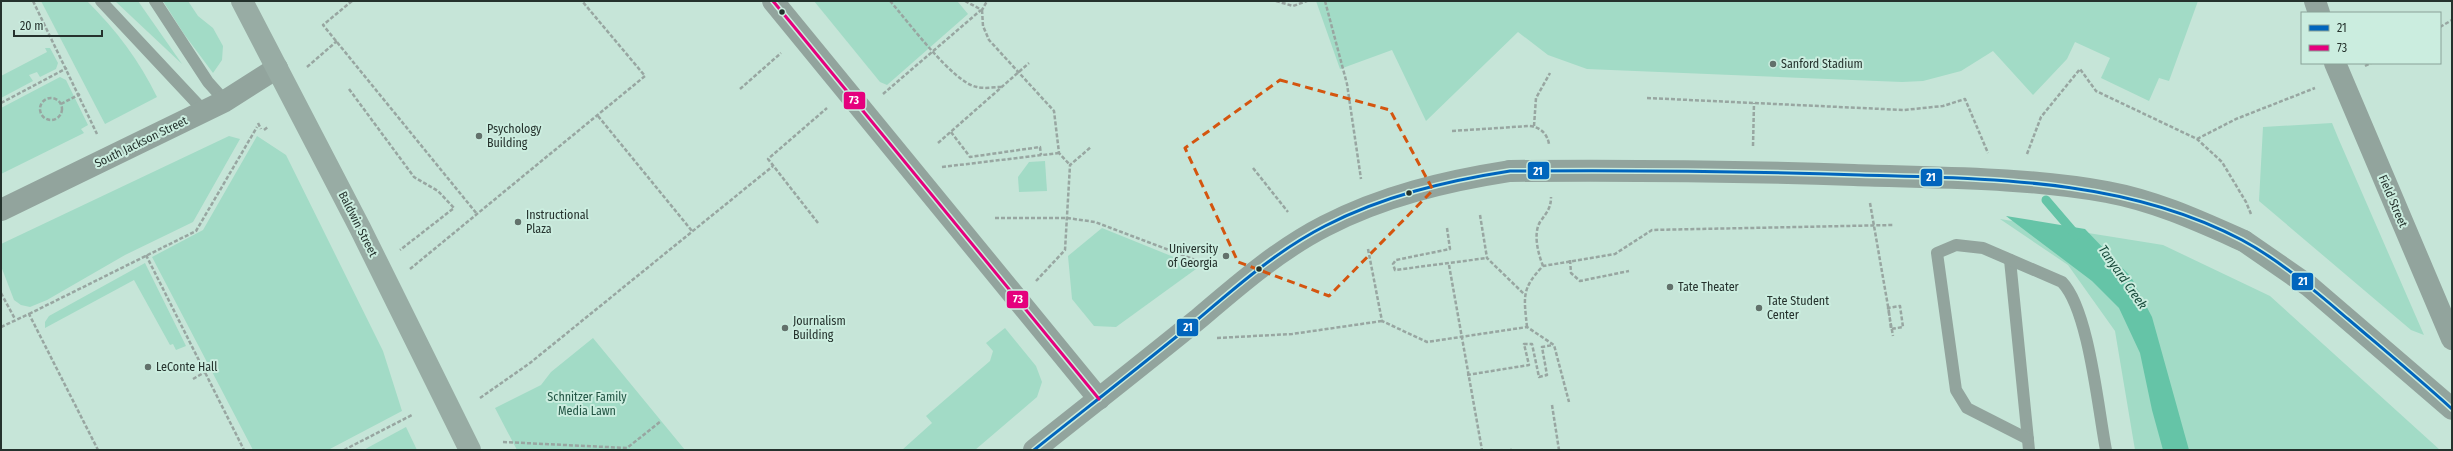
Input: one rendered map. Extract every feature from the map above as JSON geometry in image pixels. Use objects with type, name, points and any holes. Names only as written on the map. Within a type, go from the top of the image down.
[{"type":"street","name":"Baldwin Street","points":[[242,1],[360,228],[470,450]]},
{"type":"street","points":[[773,1],[1099,399]]},
{"type":"street","points":[[2315,1],[2319,12]]},
{"type":"street","name":"Field Street","points":[[2335,64],[2452,338]]},
{"type":"street","name":"South Jackson Street","points":[[1,210],[225,101],[277,68]]},
{"type":"street","points":[[1034,450],[1257,270],[1313,232],[1366,207],[1407,193],[1468,177],[1510,171],[1578,170],[1772,172],[2000,180],[2107,192],[2177,211],[2244,241],[2309,286],[2452,409]]},
{"type":"lane","points":[[101,1],[204,111]]},
{"type":"lane","points":[[155,1],[208,82],[225,101]]},
{"type":"lane","points":[[2029,444],[1967,408],[1956,390],[1937,253],[1956,245],[1983,248],[2062,282],[2070,290],[2081,316],[2106,450]]},
{"type":"lane","points":[[2010,260],[2029,444]]},
{"type":"path","points":[[33,1],[80,94],[98,135]]},
{"type":"path","points":[[352,1],[323,25],[478,214]]},
{"type":"path","points":[[406,272],[645,76],[582,1]]},
{"type":"path","points":[[890,1],[946,65],[976,87],[1001,87]]},
{"type":"path","points":[[965,1],[982,10]]},
{"type":"path","points":[[882,95],[982,10],[987,1]]},
{"type":"path","points":[[1276,1],[1293,6],[1307,1]]},
{"type":"path","points":[[1325,1],[1347,84],[1361,179]]},
{"type":"path","points":[[982,10],[983,26],[989,40],[1054,111],[1059,153],[1070,165],[1065,250],[1036,282]]},
{"type":"path","points":[[2441,26],[2452,20]]},
{"type":"path","points":[[305,68],[337,41]]},
{"type":"path","points":[[740,89],[786,49]]},
{"type":"path","points":[[938,143],[1029,63]]},
{"type":"path","points":[[1,103],[67,68]]},
{"type":"path","points":[[2027,154],[2041,117],[2080,69],[2096,91],[2197,139],[2222,162],[2246,202]]},
{"type":"path","points":[[1534,126],[1536,98],[1550,73]]},
{"type":"path","points":[[2197,139],[2236,119],[2316,88]]},
{"type":"path","points":[[349,89],[414,177],[438,191],[454,208],[396,252]]},
{"type":"path","points":[[61,104],[80,94]]},
{"type":"path","points":[[53,98],[61,104],[60,115],[54,119],[47,119],[41,114],[40,107],[46,99],[53,98]]},
{"type":"path","points":[[1647,98],[1904,110],[1943,106],[1965,99],[1989,153]]},
{"type":"path","points":[[1753,146],[1754,103]]},
{"type":"path","points":[[818,223],[768,159],[827,108]]},
{"type":"path","points":[[598,116],[692,231]]},
{"type":"path","points":[[258,123],[262,129],[268,127]]},
{"type":"path","points":[[1,326],[30,314],[196,231],[257,127]]},
{"type":"path","points":[[951,132],[970,157],[1040,147],[1041,155]]},
{"type":"path","points":[[1070,165],[1091,147]]},
{"type":"path","points":[[942,167],[1059,153]]},
{"type":"path","points":[[480,398],[530,363],[773,166]]},
{"type":"path","points":[[1253,168],[1288,212]]},
{"type":"path","points":[[1870,203],[1891,329],[1903,327],[1900,306],[1888,308],[1891,329],[1893,336]]},
{"type":"path","points":[[1480,215],[1486,258],[1524,294]]},
{"type":"path","points":[[995,218],[1067,218],[1095,222],[1214,267]]},
{"type":"path","points":[[1527,327],[1524,294],[1532,278],[1543,266],[1570,260],[1615,254],[1652,230],[1893,225]]},
{"type":"path","points":[[1446,228],[1450,249],[1396,260],[1393,264],[1395,270],[1400,271],[1449,265],[1486,258]]},
{"type":"path","points":[[1368,249],[1382,321]]},
{"type":"path","points":[[146,255],[244,450]]},
{"type":"path","points":[[1570,260],[1572,273],[1580,281],[1629,271]]},
{"type":"path","points":[[1449,265],[1482,450]]},
{"type":"path","points":[[1,293],[15,319]]},
{"type":"path","points":[[30,314],[98,450]]},
{"type":"path","points":[[1215,338],[1292,334],[1382,321],[1427,342],[1527,327],[1554,345],[1569,402]]},
{"type":"path","points":[[1468,375],[1529,365],[1524,344],[1532,344],[1539,377],[1547,375],[1542,347],[1554,345]]},
{"type":"path","points":[[193,379],[205,372]]},
{"type":"path","points":[[1552,405],[1559,450]]},
{"type":"path","points":[[344,450],[412,414]]},
{"type":"path","points":[[503,442],[628,449],[661,421]]},
{"type":"path","points":[[581,446],[585,450]]},
{"type":"highlighted area","points":[[1280,80],[1390,110],[1433,190],[1329,296],[1238,262],[1185,148]]},
{"type":"shaded area","name":"University of Georgia","points":[[1,1],[2452,1],[2452,450],[1,450]]},
{"type":"green space","points":[[41,1],[87,1],[108,23],[135,58],[157,97],[105,124]]},
{"type":"green space","points":[[115,1],[138,1],[182,64]]},
{"type":"green space","points":[[163,1],[188,1],[198,16],[213,28],[223,46],[222,60],[213,73],[184,34]]},
{"type":"green space","points":[[814,1],[954,1],[958,2],[968,14],[887,85],[880,82]]},
{"type":"green space","name":"Sanford Stadium","points":[[1316,1],[2198,1],[2169,81],[2159,78],[2149,101],[2101,78],[2110,58],[2075,42],[2067,59],[2033,95],[1993,51],[1961,71],[1923,81],[1902,82],[1587,69],[1548,55],[1518,32],[1426,121],[1392,50],[1340,69]]},
{"type":"green space","points":[[45,48],[50,48],[58,63],[56,69],[40,77],[37,72],[29,75],[33,81],[1,98],[1,76],[47,52]]},
{"type":"green space","points":[[60,77],[66,80],[88,125],[81,129],[84,133],[1,174],[1,108]]},
{"type":"green space","points":[[2332,123],[2424,335],[2411,330],[2259,201],[2263,127]]},
{"type":"green space","points":[[229,136],[240,139],[193,222],[125,255],[47,300],[30,307],[21,305],[14,300],[1,266],[1,244]]},
{"type":"green space","points":[[257,136],[286,155],[383,351],[402,411],[328,450],[253,450],[152,257],[203,230]]},
{"type":"green space","points":[[1045,161],[1047,191],[1019,192],[1018,177],[1029,162]]},
{"type":"green space","points":[[2000,219],[2163,245],[2270,296],[2440,450],[2135,450],[2115,331],[2068,265]]},
{"type":"green space","points":[[1102,228],[1191,264],[1196,269],[1116,327],[1094,326],[1072,299],[1068,256]]},
{"type":"green space","points":[[145,263],[186,346],[176,350],[173,344],[170,345],[134,280],[45,328],[45,322],[49,316]]},
{"type":"green space","points":[[1005,328],[1036,366],[1042,382],[1037,397],[975,450],[902,450],[932,423],[926,416],[990,361],[993,351],[986,343]]},
{"type":"green space","name":"Schnitzer Family Media Lawn","points":[[593,338],[685,450],[517,450],[495,408],[541,385],[551,372]]},
{"type":"green space","points":[[406,427],[417,450],[364,450],[369,447]]},
{"type":"water","points":[[2006,216],[2085,229],[2131,277],[2152,317],[2189,450],[2163,450],[2152,410],[2140,353],[2119,308],[2092,281]]},
{"type":"waterway","name":"Tanyard Creek","points":[[2046,200],[2076,235]]},
{"type":"transit line","name":"73","points":[[773,1],[1099,399]]},
{"type":"transit line","name":"21","points":[[1034,450],[1197,320],[1258,269],[1291,246],[1325,226],[1369,206],[1415,191],[1510,171],[1729,172],[1958,178],[2056,186],[2104,193],[2151,204],[2197,220],[2242,240],[2270,257],[2323,298],[2452,409]]},
{"type":"place","name":"Sanford Stadium","points":[[1773,64]]},
{"type":"place","name":"Psychology Building","points":[[479,136]]},
{"type":"place","name":"Instructional Plaza","points":[[518,222]]},
{"type":"place","name":"University of Georgia","points":[[1226,256]]},
{"type":"place","name":"Tate Theater","points":[[1670,287]]},
{"type":"place","name":"Tate Student Center","points":[[1759,308]]},
{"type":"place","name":"Journalism Building","points":[[785,328]]},
{"type":"place","name":"LeConte Hall","points":[[148,367]]}]
